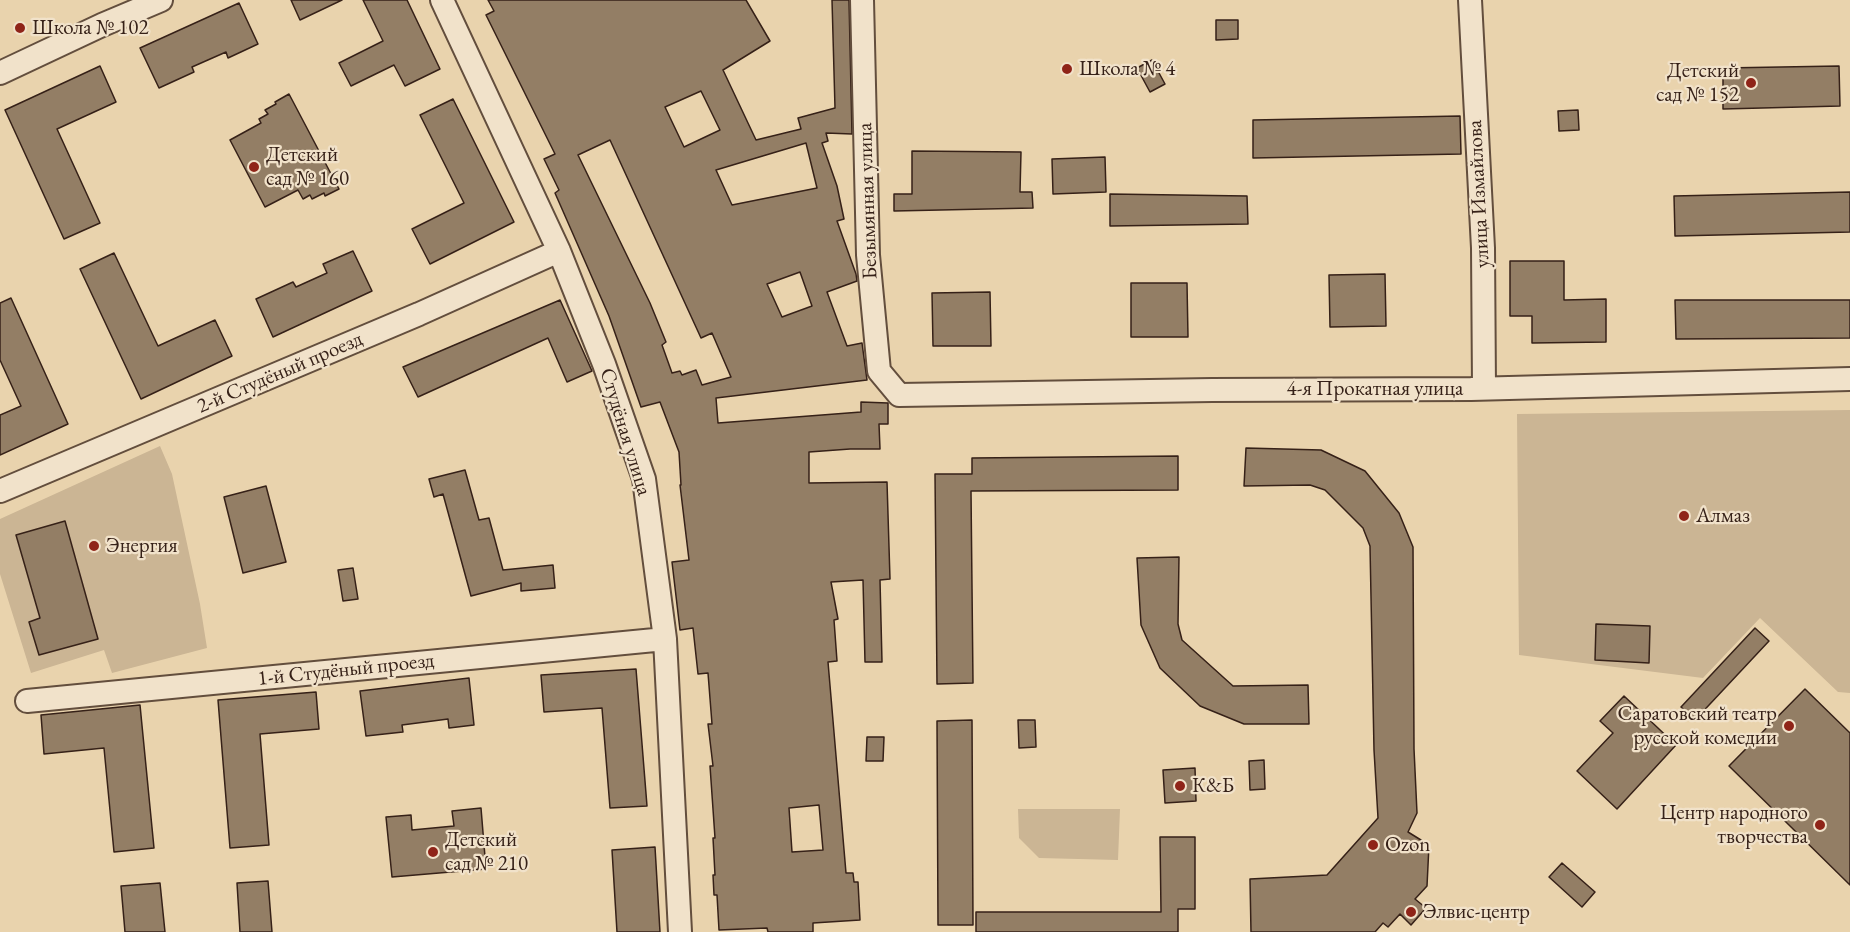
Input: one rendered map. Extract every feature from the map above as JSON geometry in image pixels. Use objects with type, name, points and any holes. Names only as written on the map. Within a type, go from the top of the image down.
[{"type":"street","points":[[0,73],[160,0]]},
{"type":"street","name":"Студёная улица","points":[[442,0],[559,250],[604,364],[644,479],[665,639],[680,932]]},
{"type":"street","name":"Безымянная улица","points":[[862,0],[868,255],[879,371],[899,395]]},
{"type":"street","name":"улица Измайлова","points":[[1470,0],[1483,248],[1484,388]]},
{"type":"street","name":"2-й Студёный проезд","points":[[0,491],[419,315],[559,250]]},
{"type":"street","name":"4-я Прокатная улица","points":[[899,395],[1484,388],[1850,379]]},
{"type":"street","name":"1-й Студёный проезд","points":[[27,701],[665,639]]},
{"type":"shaded area","name":"Алмаз","points":[[1850,410],[1850,693],[1838,692],[1760,618],[1703,678],[1519,655],[1517,414]]},
{"type":"shaded area","name":"Энергия","points":[[160,446],[172,474],[200,604],[207,648],[112,673],[104,650],[31,673],[0,574],[0,519]]},
{"type":"shaded area","points":[[1018,809],[1120,809],[1118,860],[1039,858],[1019,838]]},
{"type":"building","points":[[291,0],[342,0],[300,20]]},
{"type":"building","points":[[363,0],[407,0],[440,69],[405,86],[394,65],[351,86],[339,63],[383,41]]},
{"type":"building","points":[[488,0],[746,0],[770,41],[723,70],[756,140],[801,129],[798,118],[835,108],[832,0],[849,0],[852,134],[826,133],[828,141],[822,143],[837,186],[844,219],[837,221],[857,281],[827,292],[847,346],[862,343],[867,380],[716,398],[718,423],[861,412],[861,402],[888,403],[888,424],[879,424],[880,449],[809,452],[809,483],[887,482],[890,579],[880,580],[882,662],[865,662],[863,580],[831,582],[838,619],[834,620],[837,661],[828,662],[846,873],[853,873],[854,882],[858,882],[860,920],[813,923],[813,932],[768,932],[767,928],[719,930],[717,895],[714,895],[713,875],[715,875],[713,838],[715,838],[710,766],[713,766],[708,724],[712,724],[708,673],[698,674],[693,628],[680,630],[672,562],[689,560],[680,485],[679,452],[660,402],[641,407],[609,316],[555,193],[559,190],[544,159],[555,154],[486,15],[494,11]],"holes":[[[701,91],[720,130],[684,147],[665,107]],[[610,140],[701,338],[712,333],[731,377],[702,385],[696,370],[682,375],[680,371],[672,373],[662,345],[666,342],[650,303],[578,155]],[[806,143],[817,188],[732,205],[716,170]],[[800,272],[812,306],[782,317],[767,284]],[[819,805],[823,850],[792,852],[789,808]]]},
{"type":"building","points":[[239,3],[258,44],[228,58],[226,52],[192,67],[194,72],[159,88],[140,48]]},
{"type":"building","points":[[1216,20],[1238,20],[1238,39],[1216,40]]},
{"type":"building","points":[[1152,60],[1165,84],[1150,92],[1137,68]]},
{"type":"building","points":[[100,66],[116,102],[57,129],[100,223],[64,239],[5,110]]},
{"type":"building","points":[[1839,66],[1840,106],[1723,109],[1723,68]]},
{"type":"building","points":[[289,94],[339,189],[312,199],[310,195],[303,199],[298,190],[265,207],[230,140],[261,123],[259,119],[268,114],[265,110]]},
{"type":"building","points":[[453,99],[514,222],[430,264],[412,229],[464,203],[420,115]]},
{"type":"building","points":[[1578,110],[1579,130],[1559,131],[1558,111]]},
{"type":"building","points":[[1460,116],[1461,154],[1253,158],[1253,120]]},
{"type":"building","points":[[912,151],[1021,152],[1020,192],[1032,192],[1033,208],[894,211],[894,194],[912,194]]},
{"type":"building","points":[[1105,157],[1106,192],[1053,194],[1052,159]]},
{"type":"building","points":[[1850,192],[1850,232],[1675,236],[1674,196]]},
{"type":"building","points":[[1110,194],[1247,196],[1248,224],[1110,226]]},
{"type":"building","points":[[353,251],[372,291],[273,337],[256,299],[293,282],[296,287],[327,273],[323,264]]},
{"type":"building","points":[[114,253],[158,346],[215,320],[232,356],[141,399],[80,269]]},
{"type":"building","points":[[1510,261],[1564,261],[1564,300],[1606,299],[1606,342],[1532,343],[1532,316],[1510,316]]},
{"type":"building","points":[[1385,274],[1386,326],[1330,327],[1329,275]]},
{"type":"building","points":[[1131,283],[1187,283],[1188,337],[1131,337]]},
{"type":"building","points":[[990,292],[991,346],[933,346],[932,293]]},
{"type":"building","points":[[11,298],[68,424],[0,455],[0,415],[21,406],[0,360],[0,303]]},
{"type":"building","points":[[560,300],[592,371],[567,382],[548,338],[418,397],[403,367]]},
{"type":"building","points":[[1675,300],[1850,300],[1850,338],[1676,339]]},
{"type":"building","points":[[1246,448],[1321,450],[1365,471],[1399,513],[1413,547],[1414,749],[1417,813],[1408,832],[1429,845],[1427,886],[1415,899],[1426,908],[1411,925],[1400,914],[1388,927],[1383,923],[1375,932],[1251,932],[1250,879],[1327,875],[1378,818],[1374,750],[1370,546],[1363,528],[1325,490],[1310,485],[1244,486]]},
{"type":"building","points":[[1178,456],[1178,490],[971,491],[973,683],[937,684],[935,474],[972,474],[972,458]]},
{"type":"building","points":[[465,470],[479,520],[489,518],[503,570],[553,565],[555,588],[521,591],[521,583],[471,596],[443,494],[434,497],[429,479]]},
{"type":"building","points":[[266,486],[286,562],[243,573],[224,497]]},
{"type":"building","name":"Энергия","points":[[65,521],[98,639],[39,655],[29,622],[40,618],[16,535]]},
{"type":"building","points":[[1179,557],[1178,624],[1182,640],[1233,686],[1308,685],[1309,724],[1244,724],[1200,706],[1160,668],[1141,625],[1137,558]]},
{"type":"building","points":[[353,568],[358,599],[343,601],[338,570]]},
{"type":"building","points":[[1596,624],[1650,626],[1649,663],[1595,660]]},
{"type":"building","points":[[1755,628],[1769,641],[1695,720],[1681,707]]},
{"type":"building","points":[[636,669],[647,806],[610,808],[602,708],[544,712],[541,675]]},
{"type":"building","points":[[469,678],[474,725],[449,728],[448,719],[402,725],[403,732],[366,736],[360,691]]},
{"type":"building","name":"Центр народного творчества","points":[[1805,689],[1850,733],[1850,885],[1729,766]]},
{"type":"building","points":[[316,692],[319,729],[260,734],[269,845],[230,848],[218,700]]},
{"type":"building","points":[[1624,696],[1676,745],[1617,809],[1577,771],[1613,733],[1600,721]]},
{"type":"building","points":[[140,705],[154,848],[114,852],[104,748],[44,754],[41,715]]},
{"type":"building","points":[[972,720],[973,925],[938,925],[937,721]]},
{"type":"building","points":[[1018,720],[1035,720],[1036,747],[1019,748]]},
{"type":"building","points":[[867,737],[884,737],[883,761],[866,761]]},
{"type":"building","points":[[1264,760],[1265,789],[1250,790],[1249,761]]},
{"type":"building","name":"К&Б","points":[[1195,768],[1196,801],[1165,803],[1163,770]]},
{"type":"building","points":[[481,808],[486,869],[392,877],[386,817],[411,815],[412,830],[454,826],[452,811]]},
{"type":"building","points":[[1160,837],[1195,837],[1195,909],[1178,909],[1178,932],[976,932],[976,912],[1161,912]]},
{"type":"building","points":[[655,847],[660,932],[617,932],[612,850]]},
{"type":"building","points":[[1562,863],[1595,892],[1582,907],[1549,877]]},
{"type":"building","points":[[268,881],[272,932],[240,932],[237,883]]},
{"type":"building","points":[[160,883],[165,932],[125,932],[121,886]]},
{"type":"place","name":"Школа № 102","points":[[20,28]]},
{"type":"place","name":"Школа № 4","points":[[1067,69]]},
{"type":"place","name":"Детский сад № 152","points":[[1751,83]]},
{"type":"place","name":"Детский сад № 160","points":[[254,167]]},
{"type":"place","name":"Алмаз","points":[[1684,516]]},
{"type":"place","name":"Энергия","points":[[94,546]]},
{"type":"place","name":"Саратовский театр русской комедии","points":[[1789,726]]},
{"type":"place","name":"К&Б","points":[[1180,786]]},
{"type":"place","name":"Центр народного творчества","points":[[1820,825]]},
{"type":"place","name":"Ozon","points":[[1373,845]]},
{"type":"place","name":"Детский сад № 210","points":[[433,852]]},
{"type":"place","name":"Элвис-центр","points":[[1411,912]]}]
